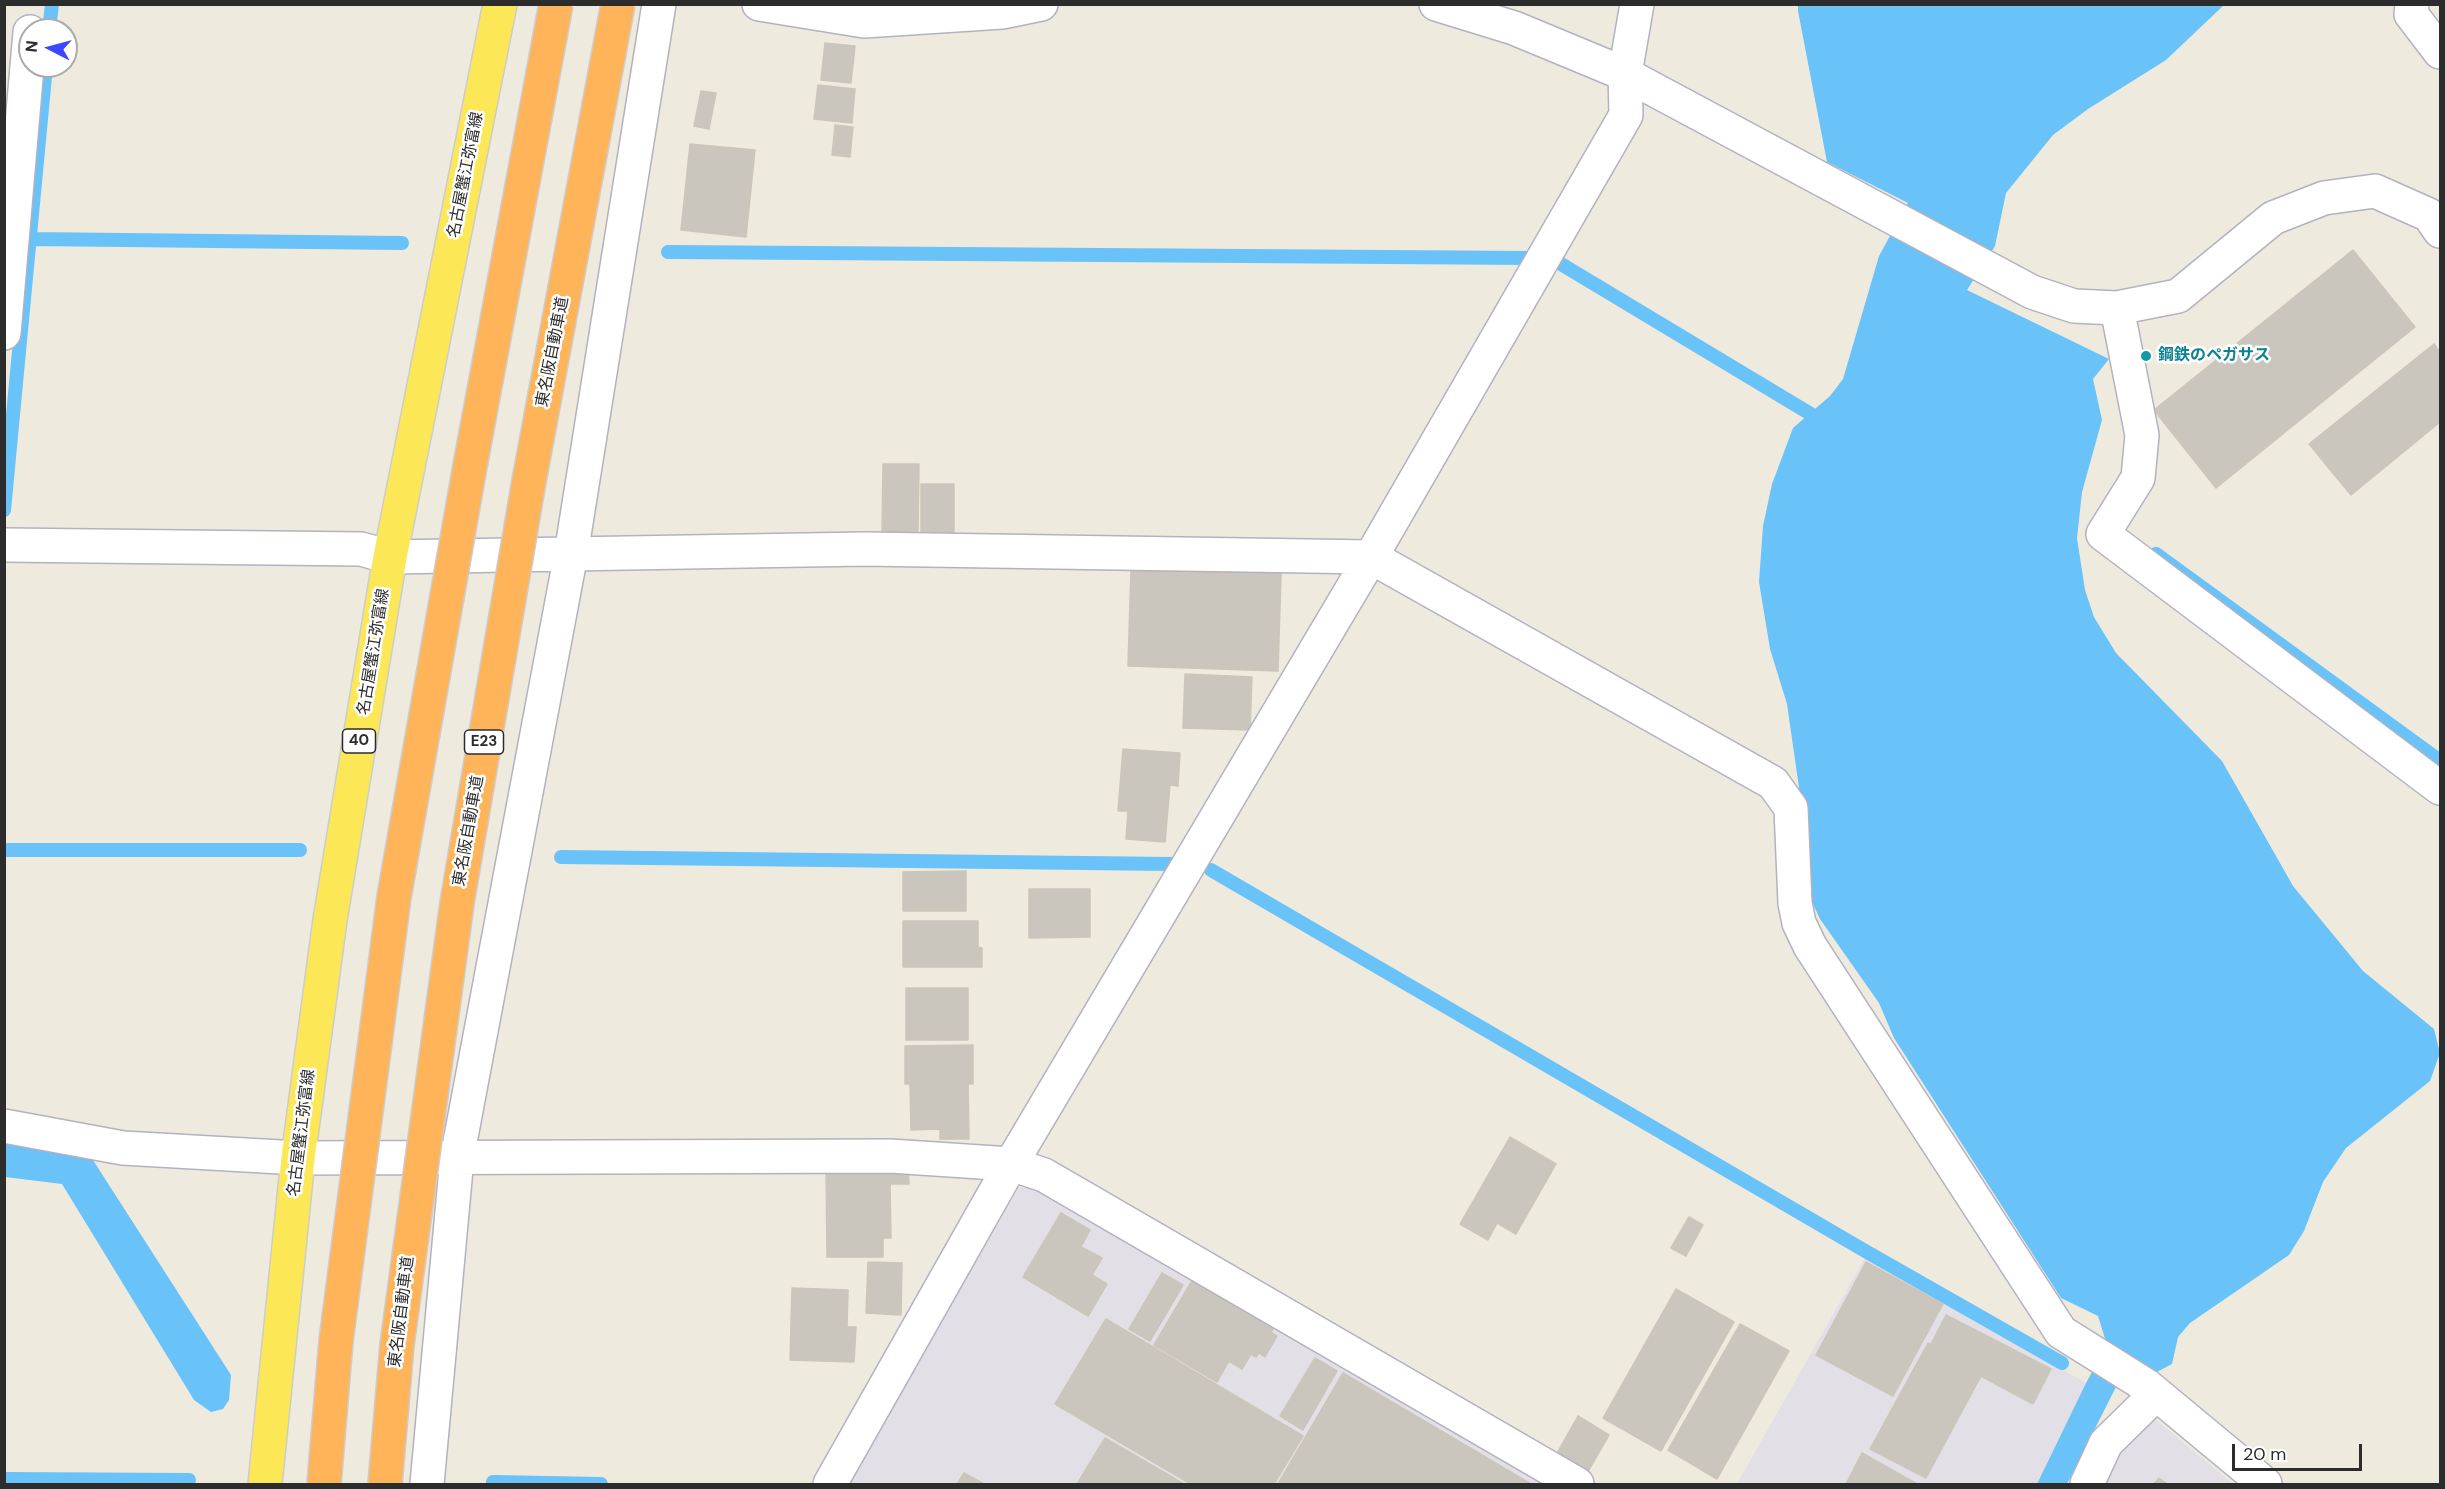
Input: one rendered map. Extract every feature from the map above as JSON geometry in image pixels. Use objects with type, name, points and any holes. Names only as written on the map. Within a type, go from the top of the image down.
[{"type":"highway","points":[[324,1485],[336,1341],[394,897],[466,489],[556,4]]},
{"type":"highway","name":"東名阪自動車道","points":[[385,1485],[397,1345],[457,903],[529,482],[618,4]]},
{"type":"main road","name":"名古屋蟹江弥富線","points":[[265,1485],[298,1158],[330,920],[390,557],[500,4]]},
{"type":"street","points":[[427,1485],[457,1158],[571,554],[659,4]]},
{"type":"street","points":[[759,4],[864,21],[1002,12],[1041,4]]},
{"type":"street","points":[[1437,4],[1514,28],[1625,74],[2032,292],[2074,306],[2117,308],[2178,296],[2273,218],[2324,198],[2375,191],[2429,215],[2440,231]]},
{"type":"street","points":[[830,1485],[1011,1164],[1371,557],[1626,115],[1625,74],[1637,4]]},
{"type":"street","points":[[2412,4],[2411,14],[2440,52]]},
{"type":"street","points":[[4,333],[26,78]]},
{"type":"street","points":[[2117,308],[2142,435],[2138,478],[2103,534],[2440,788]]},
{"type":"street","points":[[4,545],[361,549],[390,557],[865,549],[1371,557],[1773,783],[1791,808],[1795,903],[1799,923],[1810,946],[2061,1332],[2151,1390],[2265,1485]]},
{"type":"street","points":[[4,1126],[123,1148],[298,1158],[890,1156],[1011,1164],[1044,1175],[1576,1485]]},
{"type":"street","points":[[2087,1485],[2106,1443],[2151,1390]]},
{"type":"shaded area","points":[[1043,1185],[1555,1484],[848,1484],[1019,1188]]},
{"type":"shaded area","points":[[1866,1256],[2086,1383],[2037,1484],[1737,1484]]},
{"type":"shaded area","points":[[2155,1419],[2233,1484],[2101,1484],[2115,1456]]},
{"type":"water","points":[[1798,5],[2224,5],[2166,60],[2088,109],[2053,135],[2006,193],[1995,246],[1967,290],[2109,359],[2093,379],[2102,420],[2082,492],[2077,538],[2085,590],[2094,617],[2116,653],[2222,761],[2293,886],[2363,971],[2434,1029],[2440,1053],[2430,1081],[2346,1148],[2323,1182],[2304,1231],[2289,1255],[2190,1323],[2178,1337],[2172,1364],[2155,1373],[2117,1385],[2067,1484],[2037,1484],[2107,1345],[2098,1316],[2061,1298],[1894,1038],[1879,1003],[1820,919],[1810,898],[1808,850],[1787,704],[1770,649],[1759,582],[1763,526],[1772,484],[1793,428],[1830,396],[1843,379],[1879,256],[1908,203],[1827,162]]},
{"type":"water","points":[[5,1142],[91,1157],[231,1375],[229,1400],[223,1409],[211,1412],[194,1400],[62,1184],[5,1177]]},
{"type":"building","points":[[825,43],[855,46],[851,83],[821,80]]},
{"type":"building","points":[[818,85],[855,89],[852,123],[814,119]]},
{"type":"building","points":[[701,91],[716,93],[709,129],[694,126]]},
{"type":"building","points":[[835,125],[853,127],[850,157],[832,155]]},
{"type":"building","points":[[690,144],[755,150],[746,237],[681,230]]},
{"type":"building","points":[[2353,250],[2415,327],[2216,488],[2154,410]]},
{"type":"building","points":[[2434,344],[2440,352],[2440,422],[2351,495],[2309,444]]},
{"type":"building","points":[[883,464],[919,464],[918,532],[882,532]]},
{"type":"building","points":[[921,484],[954,484],[954,537],[921,537]]},
{"type":"building","points":[[1131,569],[1281,574],[1278,671],[1128,666]]},
{"type":"building","points":[[1185,674],[1252,677],[1250,730],[1183,728]]},
{"type":"building","points":[[1123,749],[1180,753],[1178,786],[1170,785],[1165,842],[1126,839],[1128,811],[1118,811]]},
{"type":"building","points":[[966,871],[966,911],[903,911],[903,872]]},
{"type":"building","points":[[1029,889],[1090,889],[1090,937],[1029,938]]},
{"type":"building","points":[[903,921],[978,921],[978,947],[982,948],[982,967],[903,967]]},
{"type":"building","points":[[906,988],[968,988],[968,1040],[906,1040]]},
{"type":"building","points":[[973,1045],[973,1084],[968,1084],[969,1139],[940,1139],[940,1129],[911,1130],[910,1084],[905,1084],[905,1046]]},
{"type":"building","points":[[1510,1137],[1556,1164],[1516,1234],[1497,1223],[1488,1240],[1460,1224]]},
{"type":"building","points":[[908,1166],[909,1184],[890,1184],[891,1238],[883,1238],[883,1257],[827,1257],[826,1167]]},
{"type":"building","points":[[1061,1213],[1090,1230],[1081,1247],[1102,1258],[1092,1275],[1107,1284],[1088,1316],[1023,1277]]},
{"type":"building","points":[[1689,1217],[1703,1225],[1686,1256],[1671,1248]]},
{"type":"building","points":[[868,1262],[902,1263],[901,1315],[866,1313]]},
{"type":"building","points":[[1866,1262],[1943,1304],[1893,1396],[1816,1355]]},
{"type":"building","points":[[1162,1273],[1183,1285],[1150,1341],[1129,1329]]},
{"type":"building","points":[[1193,1279],[1274,1327],[1271,1332],[1277,1336],[1265,1357],[1259,1353],[1256,1357],[1251,1354],[1242,1369],[1229,1361],[1217,1382],[1154,1345]]},
{"type":"building","points":[[792,1288],[848,1290],[847,1327],[856,1327],[854,1362],[790,1360]]},
{"type":"building","points":[[1676,1289],[1734,1322],[1661,1451],[1603,1418]]},
{"type":"building","points":[[1946,1315],[2051,1369],[2033,1404],[1981,1376],[1926,1478],[1870,1449],[1928,1343],[1931,1344]]},
{"type":"building","points":[[1106,1319],[1303,1436],[1274,1484],[1191,1484],[1055,1404]]},
{"type":"building","points":[[1740,1324],[1789,1351],[1717,1479],[1668,1450]]},
{"type":"building","points":[[1315,1358],[1337,1371],[1303,1430],[1280,1416]]},
{"type":"building","points":[[1343,1373],[1531,1484],[1278,1484]]},
{"type":"building","points":[[1578,1416],[1609,1435],[1587,1473],[1556,1455]]},
{"type":"building","points":[[1105,1438],[1184,1484],[1077,1484]]},
{"type":"building","points":[[1862,1453],[1917,1484],[1846,1484]]},
{"type":"building","points":[[964,1473],[984,1484],[957,1484]]},
{"type":"building","points":[[2159,1478],[2167,1484],[2154,1484]]},
{"type":"waterway","points":[[50,18],[52,4]]},
{"type":"waterway","points":[[4,510],[45,78]]},
{"type":"waterway","points":[[30,239],[402,243]]},
{"type":"waterway","points":[[668,252],[1532,258]]},
{"type":"waterway","points":[[1561,264],[1824,422]]},
{"type":"waterway","points":[[2156,554],[2440,761]]},
{"type":"waterway","points":[[4,850],[300,850]]},
{"type":"waterway","points":[[561,857],[1171,864]]},
{"type":"waterway","points":[[1211,870],[2062,1363]]},
{"type":"waterway","points":[[4,1479],[189,1480]]},
{"type":"waterway","points":[[493,1482],[601,1484]]},
{"type":"place","name":"鋼鉄のペガサス","points":[[2146,356]]}]
